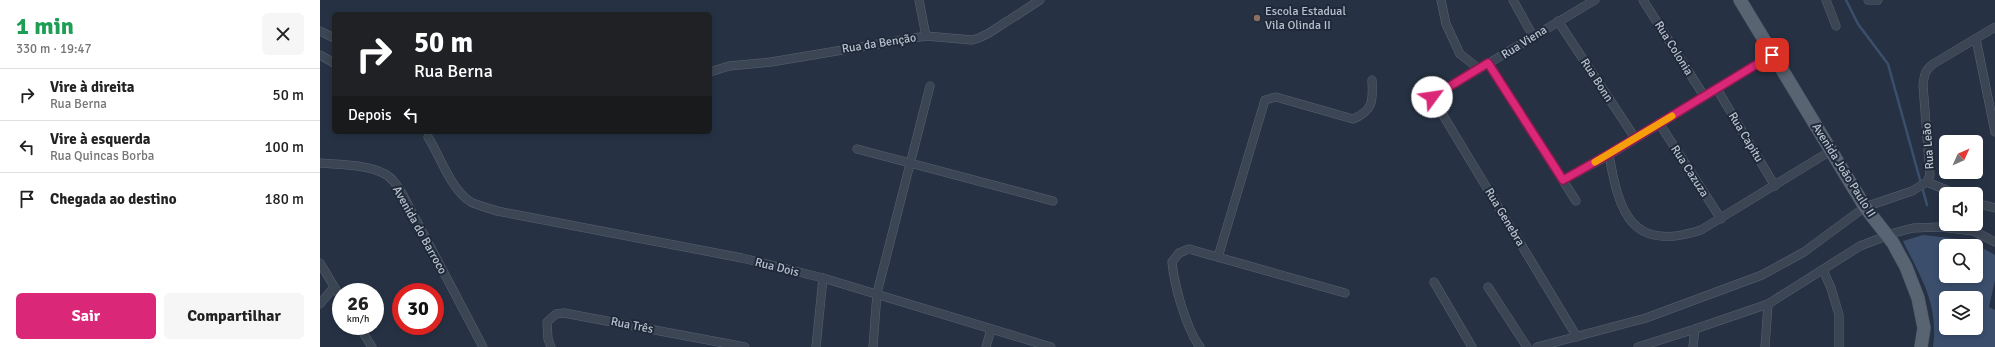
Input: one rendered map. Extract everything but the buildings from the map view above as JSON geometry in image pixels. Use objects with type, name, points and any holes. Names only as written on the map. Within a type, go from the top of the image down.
[{"type":"main road","name":"Avenida João Paulo II","points":[[1740,0],[1868,211],[1899,253],[1913,282],[1924,328],[1922,347]]},
{"type":"street","points":[[919,0],[926,36]]},
{"type":"street","name":"Rua da Benção","points":[[712,71],[729,66],[771,62],[926,36],[962,41],[979,38],[1040,0]]},
{"type":"street","points":[[1441,0],[1446,24],[1460,54],[1480,69]]},
{"type":"street","points":[[1513,0],[1532,36]]},
{"type":"street","name":"Rua Viena","points":[[1432,97],[1532,36],[1595,0]]},
{"type":"street","name":"Rua Colonia","points":[[1644,0],[1704,96]]},
{"type":"street","points":[[1826,0],[1836,26]]},
{"type":"street","points":[[1868,0],[1878,0]]},
{"type":"street","name":"Rua Bonn","points":[[1558,21],[1635,138]]},
{"type":"street","points":[[1995,27],[1976,39],[1995,132]]},
{"type":"street","points":[[320,31],[332,37]]},
{"type":"street","name":"Rua Leão","points":[[1537,347],[1653,316],[1762,275],[1804,252],[1868,211],[1912,191],[1927,182],[1930,175],[1923,85],[1928,68],[1976,39]]},
{"type":"street","points":[[320,55],[332,62]]},
{"type":"street","points":[[1563,180],[1609,154],[1772,55]]},
{"type":"street","points":[[1488,63],[1576,201]]},
{"type":"street","points":[[1218,257],[1264,100],[1276,96],[1353,119],[1363,115],[1369,108],[1373,99],[1372,80]]},
{"type":"street","points":[[873,347],[877,293],[930,86]]},
{"type":"street","name":"Rua Capitu","points":[[1717,89],[1775,186]]},
{"type":"street","name":"Rua Genebra","points":[[1432,97],[1577,337]]},
{"type":"street","name":"Rua Cazuza","points":[[1659,123],[1721,219]]},
{"type":"street","name":"Rua Dois","points":[[428,137],[454,185],[463,196],[471,202],[497,211],[742,258],[877,293],[1051,347]]},
{"type":"street","points":[[857,148],[1053,201]]},
{"type":"street","points":[[1609,154],[1615,188],[1629,220],[1640,228],[1664,237],[1682,235],[1701,230],[1832,150]]},
{"type":"street","name":"Avenida do Barroco","points":[[320,163],[375,170],[386,174],[396,184],[483,347]]},
{"type":"street","points":[[1927,182],[1939,187]]},
{"type":"street","points":[[1983,205],[1995,208]]},
{"type":"street","points":[[1638,347],[1695,330],[1768,304],[1884,231],[1940,227],[1974,231],[1995,242]]},
{"type":"street","points":[[1200,347],[1196,341],[1179,298],[1173,276],[1172,262],[1179,253],[1189,249],[1345,293]]},
{"type":"street","points":[[320,262],[332,283]]},
{"type":"street","points":[[1823,270],[1831,288],[1839,315],[1839,347]]},
{"type":"street","points":[[816,347],[823,278]]},
{"type":"street","points":[[1434,282],[1472,347]]},
{"type":"street","points":[[1488,287],[1527,347]]},
{"type":"street","points":[[320,304],[332,289]]},
{"type":"street","points":[[1765,347],[1768,304]]},
{"type":"street","name":"Rua Três","points":[[551,347],[548,339],[547,322],[556,314],[564,313],[745,347]]},
{"type":"street","points":[[986,347],[991,329]]},
{"type":"street","points":[[1693,347],[1695,330]]},
{"type":"street","points":[[365,335],[372,347]]},
{"type":"water","points":[[1923,235],[1959,239],[1939,239],[1939,283],[1983,283],[1983,248],[1995,255],[1995,280],[1989,307],[1995,310],[1995,347],[1933,347],[1934,332],[1931,304],[1922,279],[1903,241]]},
{"type":"waterway","points":[[1846,0],[1858,24],[1888,64],[1927,205]]},
{"type":"slow traffic","points":[[1595,162],[1672,116]]},
{"type":"place","name":"Escola Estadual Vila Olinda II","points":[[1257,18]]},
{"type":"route","points":[[1432,97],[1488,63],[1563,180],[1609,154],[1772,55]]}]
